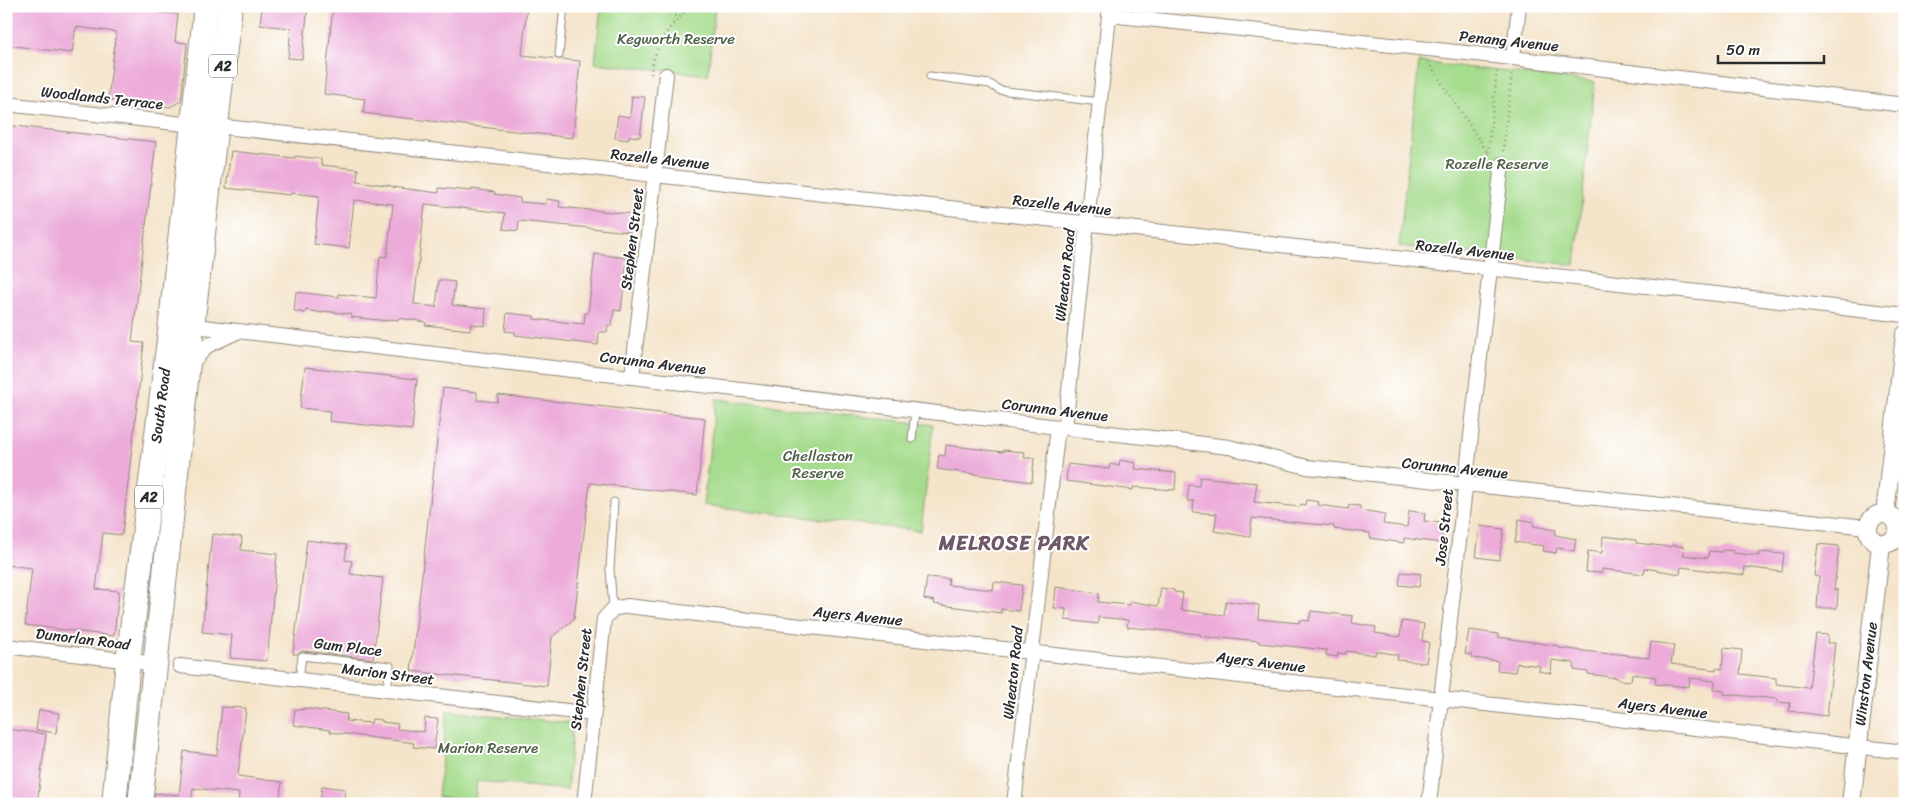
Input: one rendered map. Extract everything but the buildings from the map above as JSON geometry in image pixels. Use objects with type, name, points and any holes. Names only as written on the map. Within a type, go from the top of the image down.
[{"type":"highway","name":"South Road","points":[[205,126],[206,6]]},
{"type":"highway","name":"South Road","points":[[114,804],[128,661],[182,325],[205,126],[230,6]]},
{"type":"highway","name":"South Road","points":[[140,804],[188,367],[182,325]]},
{"type":"street","points":[[1513,58],[1519,6]]},
{"type":"street","name":"Penang Avenue","points":[[1109,11],[1905,105]]},
{"type":"street","name":"Wheaton Road","points":[[1014,804],[1088,224],[1109,11]]},
{"type":"street","name":"Stephen Street","points":[[632,377],[666,75]]},
{"type":"street","name":"Woodlands Terrace","points":[[6,104],[205,126]]},
{"type":"street","name":"Rozelle Avenue","points":[[205,126],[1905,315]]},
{"type":"street","name":"Jose Street","points":[[1428,804],[1502,164]]},
{"type":"street","name":"Corunna Avenue","points":[[182,325],[1228,447],[1307,467],[1867,527]]},
{"type":"street","points":[[188,367],[207,346],[237,331]]},
{"type":"street","points":[[1885,514],[1905,335]]},
{"type":"street","points":[[1885,514],[1894,519],[1901,528],[1891,543],[1881,545],[1870,538],[1867,527],[1872,517],[1885,514]]},
{"type":"street","name":"Winston Avenue","points":[[1851,804],[1881,545]]},
{"type":"street","name":"Ayers Avenue","points":[[613,609],[627,606],[1905,752]]},
{"type":"street","name":"Stephen Street","points":[[584,804],[604,619],[613,609]]},
{"type":"street","name":"Dunorlan Road","points":[[6,646],[156,664]]},
{"type":"street","name":"Marion Street","points":[[180,666],[593,714]]},
{"type":"lane","points":[[559,55],[564,6]]},
{"type":"lane","points":[[930,76],[990,84],[999,90],[1100,102]]},
{"type":"lane","points":[[912,440],[915,410]]},
{"type":"lane","name":"Stephen Street","points":[[613,609],[610,569],[614,502]]},
{"type":"lane","name":"Gum Place","points":[[299,680],[302,656],[390,666],[387,690]]},
{"type":"path","points":[[671,6],[677,21]]},
{"type":"path","points":[[1419,48],[1488,153]]},
{"type":"path","points":[[1450,164],[1487,168],[1499,56]]},
{"type":"path","points":[[1502,164],[1513,58]]},
{"type":"green space","name":"Kegworth Reserve","points":[[601,6],[715,6],[708,75],[595,63]]},
{"type":"green space","name":"Rozelle Reserve","points":[[1419,62],[1595,82],[1575,265],[1399,246]]},
{"type":"green space","name":"Chellaston Reserve","points":[[716,399],[933,425],[921,531],[703,505]]},
{"type":"green space","name":"Marion Reserve","points":[[447,711],[573,723],[567,790],[477,781],[475,801],[438,797]]},
{"type":"district","name":"MELROSE PARK","points":[[1014,543]]}]
